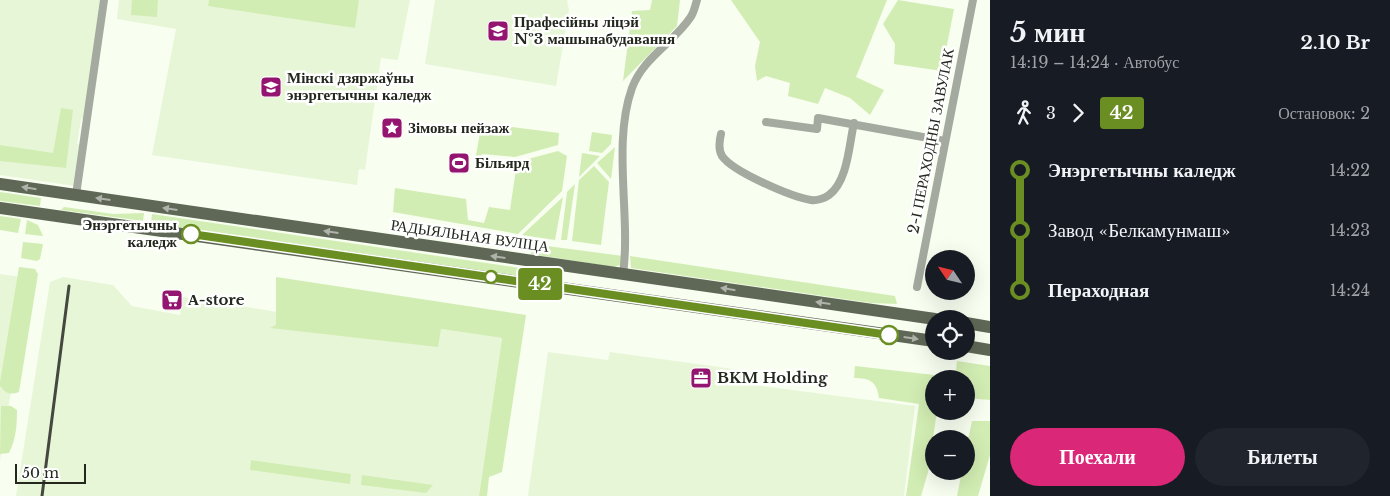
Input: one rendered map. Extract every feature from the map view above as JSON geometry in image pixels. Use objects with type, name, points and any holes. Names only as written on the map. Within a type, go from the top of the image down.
[{"type":"main road","name":"РАДЫЯЛЬНАЯ ВУЛІЦА","points":[[0,184],[925,318]]},
{"type":"main road","points":[[0,208],[925,340]]},
{"type":"main road","points":[[756,317],[759,294]]},
{"type":"main road","points":[[975,324],[990,327]]},
{"type":"main road","points":[[975,348],[990,350]]},
{"type":"street","points":[[76,195],[104,0]]},
{"type":"street","points":[[624,274],[626,254],[622,186],[626,116],[630,97],[636,78],[645,65],[691,17],[697,0]]},
{"type":"street","name":"2-І ПЕРАХОДНЫ ЗАВУЛАК","points":[[917,287],[973,0]]},
{"type":"street","points":[[766,122],[817,129],[818,118],[854,123],[945,142]]},
{"type":"street","points":[[721,134],[719,151],[735,167],[778,189],[811,200],[821,199],[830,195],[837,186],[843,171],[854,123]]},
{"type":"shaded area","points":[[0,0],[104,0],[88,120],[81,119],[77,144],[83,145],[75,186],[0,175]]},
{"type":"shaded area","name":"Мінскі дзяржаўны энэргетычны каледж","points":[[119,0],[410,0],[398,60],[381,58],[365,170],[359,169],[357,185],[152,155],[176,29],[117,19]]},
{"type":"shaded area","name":"Прафесійны ліцэй №3 машынабудавання","points":[[435,0],[567,0],[569,10],[556,86],[425,64]]},
{"type":"shaded area","points":[[0,274],[29,278],[0,460]]},
{"type":"shaded area","points":[[63,277],[113,285],[132,306],[180,315],[183,297],[278,312],[441,329],[502,338],[479,496],[16,496],[50,282]]},
{"type":"shaded area","name":"BKM Holding","points":[[548,352],[608,360],[610,352],[748,371],[746,384],[915,406],[904,496],[528,496]]},
{"type":"green space","points":[[132,0],[158,0],[157,17],[131,15]]},
{"type":"green space","points":[[209,0],[359,0],[355,28],[208,6]]},
{"type":"green space","points":[[652,0],[680,0],[677,26],[623,81],[632,11],[650,10]]},
{"type":"green space","points":[[731,0],[887,0],[856,77],[884,90],[870,115],[850,98],[825,88],[818,104],[788,96],[790,83],[766,76],[757,81],[755,66],[760,42]]},
{"type":"green space","points":[[898,0],[954,9],[942,71],[894,64],[895,44],[883,24]]},
{"type":"green space","points":[[61,108],[73,110],[66,168],[0,161],[0,145],[53,153]]},
{"type":"green space","points":[[482,123],[559,133],[558,145],[515,157],[482,154],[481,160],[475,160]]},
{"type":"green space","points":[[592,132],[612,135],[611,144],[602,153],[589,151]]},
{"type":"green space","points":[[615,147],[611,179],[597,163]]},
{"type":"green space","points":[[558,151],[567,156],[562,191],[518,234],[393,212],[395,188],[466,199],[468,220],[484,223],[489,207],[510,210],[517,162]]},
{"type":"green space","points":[[582,153],[600,156],[579,177]]},
{"type":"green space","points":[[594,166],[609,182],[601,245],[572,241],[579,180]]},
{"type":"green space","points":[[575,184],[567,240],[561,240],[567,192]]},
{"type":"green space","points":[[0,192],[41,198],[40,206],[0,201]]},
{"type":"green space","points":[[563,197],[555,240],[522,235]]},
{"type":"green space","points":[[64,207],[113,214],[144,213],[143,221],[61,210]]},
{"type":"green space","points":[[152,214],[520,268],[519,277],[151,223]]},
{"type":"green space","points":[[0,216],[21,219],[18,233],[0,230]]},
{"type":"green space","points":[[27,220],[38,225],[43,236],[25,234]]},
{"type":"green space","points":[[23,242],[43,244],[40,259],[37,261],[21,258]]},
{"type":"green space","points":[[532,244],[623,256],[620,265],[614,267],[531,254]]},
{"type":"green space","points":[[630,256],[895,296],[897,304],[871,303],[631,268]]},
{"type":"green space","points":[[19,267],[35,269],[38,274],[19,392],[11,394],[2,389],[0,382]]},
{"type":"green space","points":[[276,277],[526,315],[502,472],[489,477],[487,496],[479,496],[502,338],[441,329],[438,347],[270,328],[276,325]]},
{"type":"green space","points":[[957,361],[990,366],[990,400],[975,399],[975,370],[956,370]]},
{"type":"green space","points":[[855,366],[925,374],[925,420],[936,420],[934,430],[925,430],[926,480],[921,496],[906,496],[919,404],[879,398],[874,384],[868,380],[854,378]]},
{"type":"green space","points":[[1,406],[11,406],[17,410],[17,416],[16,432],[9,453],[0,454]]},
{"type":"green space","points":[[972,421],[990,421],[990,455],[978,496],[957,496],[960,480],[975,480],[975,430],[970,430]]},
{"type":"green space","points":[[251,460],[351,474],[350,484],[250,470]]},
{"type":"green space","points":[[362,475],[433,485],[426,493],[361,485]]},
{"type":"railway","points":[[42,496],[69,286]]},
{"type":"bus line","name":"42","points":[[191,234],[889,335]]},
{"type":"place","name":"Прафесійны ліцэй №3 машынабудавання","points":[[498,31]]},
{"type":"place","name":"Мінскі дзяржаўны энэргетычны каледж","points":[[271,87]]},
{"type":"place","name":"Зімовы пейзаж","points":[[392,128]]},
{"type":"place","name":"Більярд","points":[[459,163]]},
{"type":"place","name":"Энэргетычны каледж","points":[[191,234]]},
{"type":"place","name":"А-store","points":[[172,300]]},
{"type":"place","name":"BKM Holding","points":[[701,378]]}]
